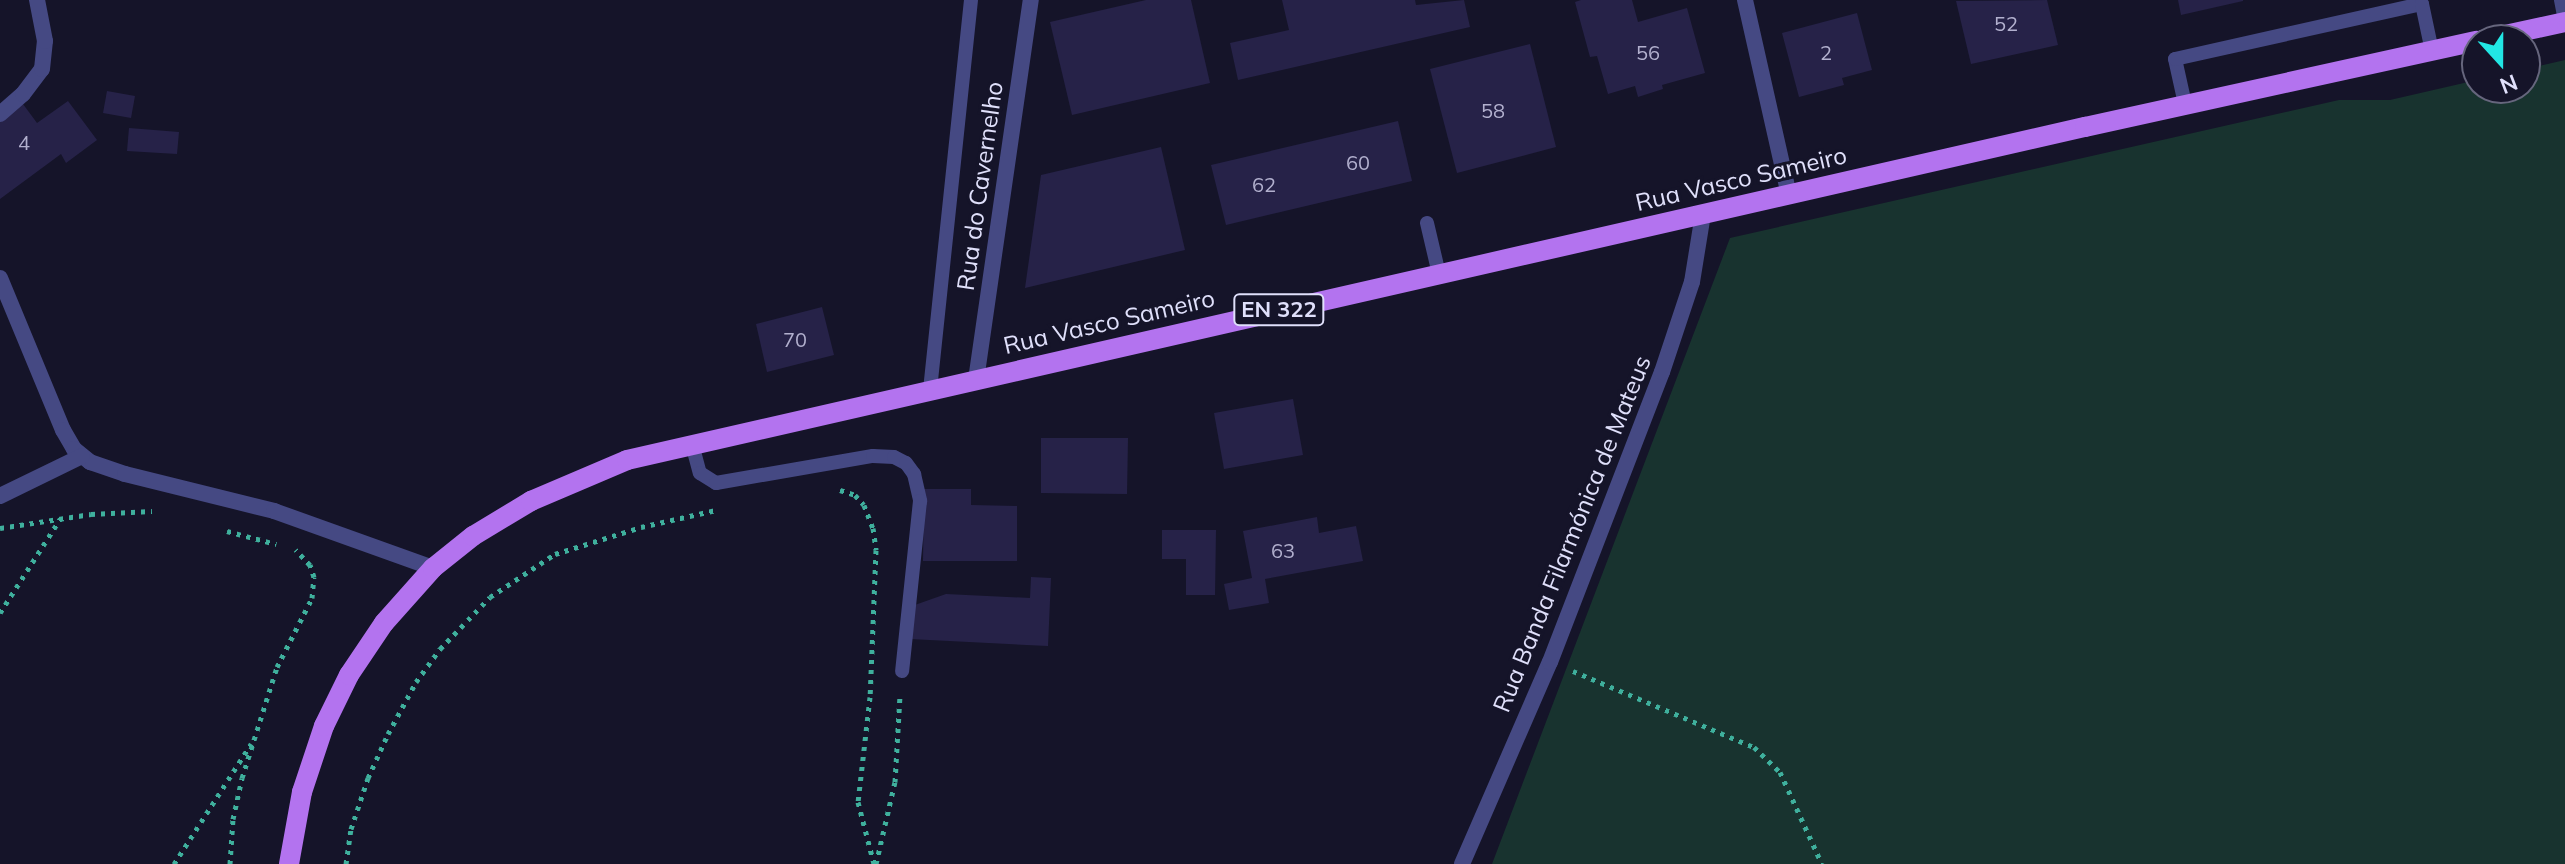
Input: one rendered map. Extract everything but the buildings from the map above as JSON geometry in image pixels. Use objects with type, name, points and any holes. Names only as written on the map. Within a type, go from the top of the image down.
[{"type":"main road","name":"Rua Vasco Sameiro","points":[[2541,27],[2565,22]]},
{"type":"main road","name":"Rua Vasco Sameiro","points":[[289,864],[302,792],[331,713],[349,675],[384,623],[433,568],[473,536],[531,501],[627,460],[2185,104],[2461,45]]},
{"type":"street","points":[[0,114],[23,94],[42,69],[45,41],[37,0]]},
{"type":"street","name":"Rua do Cavernelho","points":[[976,380],[1031,0]]},
{"type":"street","points":[[1745,0],[1789,195]]},
{"type":"street","points":[[2562,0],[2565,15]]},
{"type":"street","name":"Rua Banda Filarmónica de Mateus","points":[[1462,864],[1550,662],[1682,317],[1703,214]]},
{"type":"street","points":[[0,278],[63,430],[82,456],[125,474],[274,511],[433,568]]},
{"type":"street","points":[[0,496],[82,456]]},
{"type":"lane","points":[[930,390],[971,0]]},
{"type":"lane","points":[[2185,104],[2175,59],[2422,4],[2432,51]]},
{"type":"lane","points":[[1427,223],[1439,274]]},
{"type":"lane","points":[[692,444],[700,473],[716,483],[873,456],[894,457],[906,463],[914,474],[920,501],[902,671]]},
{"type":"path","points":[[834,490],[855,495],[864,505],[873,528],[876,550],[870,697],[858,802],[875,864]]},
{"type":"path","points":[[346,864],[351,829],[368,778],[388,734],[432,660],[490,597],[555,554],[641,527],[725,508]]},
{"type":"path","points":[[0,528],[122,510],[168,515]]},
{"type":"path","points":[[0,613],[61,518]]},
{"type":"path","points":[[213,527],[298,551],[310,565],[314,577],[312,598],[277,667],[255,739],[233,819],[230,864]]},
{"type":"path","points":[[1550,662],[1754,747],[1780,772],[1822,864]]},
{"type":"path","points":[[875,864],[895,782],[902,671]]},
{"type":"path","points":[[174,864],[255,739]]},
{"type":"green space","points":[[2565,60],[2565,864],[1492,864],[1730,238],[2339,100],[2390,100],[2461,84],[2461,104],[2541,104],[2541,65]]}]
